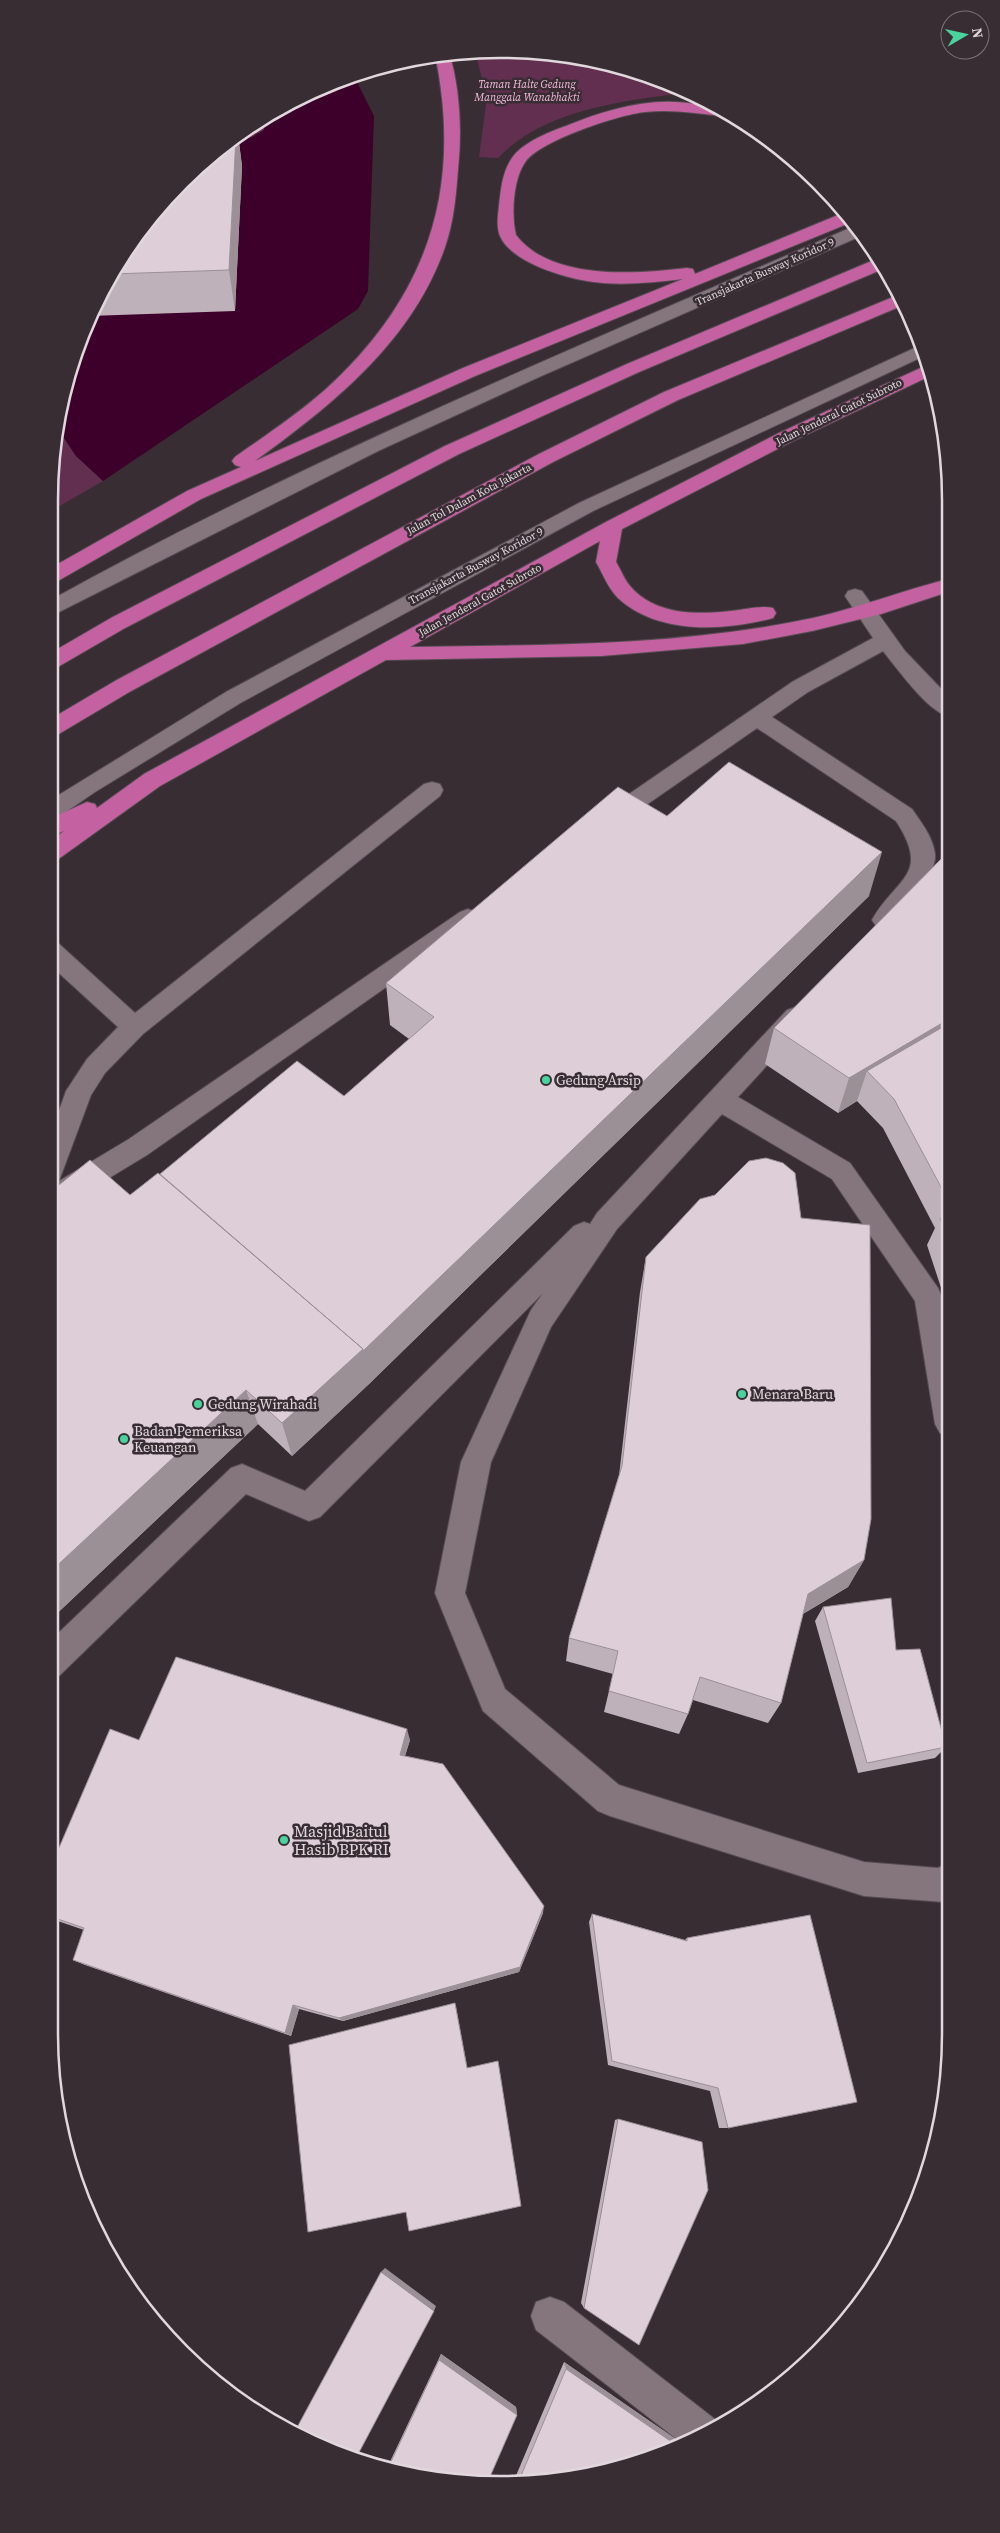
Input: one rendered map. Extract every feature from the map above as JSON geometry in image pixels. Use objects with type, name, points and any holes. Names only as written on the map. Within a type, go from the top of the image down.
[{"type":"highway","points":[[194,495],[311,411],[346,380],[401,316],[419,286],[434,252],[444,220],[450,172],[452,103],[444,61]]},
{"type":"highway","points":[[707,109],[645,107],[611,115],[553,136],[522,156],[508,182],[506,212],[508,236],[526,254],[552,266],[601,278],[661,276],[722,267]]},
{"type":"highway","points":[[58,572],[194,495],[469,372],[722,267],[842,220]]},
{"type":"highway","points":[[58,658],[127,618],[452,450],[633,368],[875,266]]},
{"type":"highway","name":"Jalan Tol Dalam Kota Jakarta","points":[[58,725],[123,686],[528,467],[671,396],[896,302]]},
{"type":"highway","name":"Jalan Jenderal Gatot Subroto","points":[[58,848],[152,780],[384,654],[613,526],[786,437],[923,372]]},
{"type":"highway","points":[[613,526],[606,562],[624,592],[647,609],[678,619],[737,618],[860,604]]},
{"type":"highway","points":[[384,654],[572,652],[701,642],[830,621],[860,604],[942,577]]},
{"type":"highway","points":[[58,825],[152,780]]},
{"type":"street","name":"Transjakarta Busway Koridor 9","points":[[58,605],[304,479],[542,369],[853,233]]},
{"type":"street","name":"Transjakarta Busway Koridor 9","points":[[58,806],[87,786],[234,697],[586,507],[917,352]]},
{"type":"street","points":[[860,604],[884,641],[914,676],[942,703]]},
{"type":"street","points":[[586,836],[810,681],[884,641]]},
{"type":"street","points":[[756,717],[904,815],[917,834],[924,856],[914,886],[870,936]]},
{"type":"street","points":[[58,1150],[79,1092],[96,1066],[134,1027],[432,790]]},
{"type":"street","points":[[58,1196],[138,1147],[489,904]]},
{"type":"street","points":[[58,958],[134,1027]]},
{"type":"street","points":[[812,1000],[719,1098],[607,1221],[540,1319],[476,1462],[450,1593],[494,1700],[610,1799],[864,1879],[942,1885]]},
{"type":"street","points":[[719,1098],[841,1171],[928,1297],[942,1378]]},
{"type":"street","points":[[58,1655],[242,1478],[309,1507],[719,1098]]},
{"type":"street","points":[[550,2316],[696,2430]]},
{"type":"green space","name":"Taman Halte Gedung Manggala Wanabhakti","points":[[477,58],[529,58],[586,66],[642,81],[675,94],[604,106],[557,120],[515,142],[498,158],[479,157],[487,97]]},
{"type":"green space","points":[[264,126],[264,130],[245,139]]},
{"type":"green space","points":[[62,435],[76,456],[103,481],[58,507],[58,471]]},
{"type":"shaded area","points":[[357,81],[374,116],[368,291],[358,309],[103,481],[76,456],[62,435],[81,358],[103,304],[120,273],[173,201],[208,167],[245,139],[264,130],[264,126],[304,103]]},
{"type":"building","points":[[236,146],[229,270],[120,274],[132,254],[167,208],[208,167]]},
{"type":"building","name":"Gedung Arsip","points":[[729,762],[882,852],[363,1351],[363,1349],[160,1174],[297,1061],[344,1096],[434,1017],[386,983],[618,787],[667,816]]},
{"type":"building","points":[[942,858],[942,1023],[849,1078],[774,1028]]},
{"type":"building","points":[[942,1027],[942,1189],[894,1099],[867,1071]]},
{"type":"building","name":"Menara Baru","points":[[766,1158],[783,1163],[795,1173],[801,1218],[870,1225],[871,1519],[864,1560],[808,1594],[781,1703],[700,1677],[688,1714],[609,1691],[618,1651],[569,1638],[622,1466],[646,1257],[700,1199],[715,1195],[749,1161]]},
{"type":"building","name":"Gedung Wirahadi","points":[[90,1160],[130,1195],[158,1173],[363,1349],[282,1423],[246,1390],[58,1565],[58,1186]]},
{"type":"building","points":[[891,1598],[896,1650],[920,1649],[942,1732],[942,1748],[867,1763],[823,1607]]},
{"type":"building","name":"Masjid Baitul Hasib BPK RI","points":[[176,1657],[407,1729],[400,1755],[443,1764],[544,1906],[520,1967],[339,2018],[293,2005],[285,2033],[73,1960],[84,1928],[58,1919],[58,1850],[110,1729],[139,1740]]},
{"type":"building","points":[[592,1914],[687,1941],[687,1938],[810,1915],[857,2102],[728,2128],[718,2088],[612,2061]]},
{"type":"building","points":[[455,2003],[467,2068],[498,2061],[521,2206],[409,2231],[406,2212],[308,2232],[289,2045]]},
{"type":"building","points":[[618,2119],[702,2142],[708,2190],[639,2345],[584,2308]]},
{"type":"building","points":[[381,2272],[434,2311],[359,2452],[298,2426]]},
{"type":"building","points":[[439,2360],[517,2415],[490,2476],[442,2472],[391,2461]]},
{"type":"building","points":[[566,2369],[671,2441],[642,2452],[586,2467],[521,2475]]},
{"type":"place","name":"Gedung Arsip","points":[[546,1080]]},
{"type":"place","name":"Menara Baru","points":[[742,1394]]},
{"type":"place","name":"Gedung Wirahadi","points":[[198,1404]]},
{"type":"place","name":"Badan Pemeriksa Keuangan","points":[[124,1439]]},
{"type":"place","name":"Masjid Baitul Hasib BPK RI","points":[[284,1840]]}]
